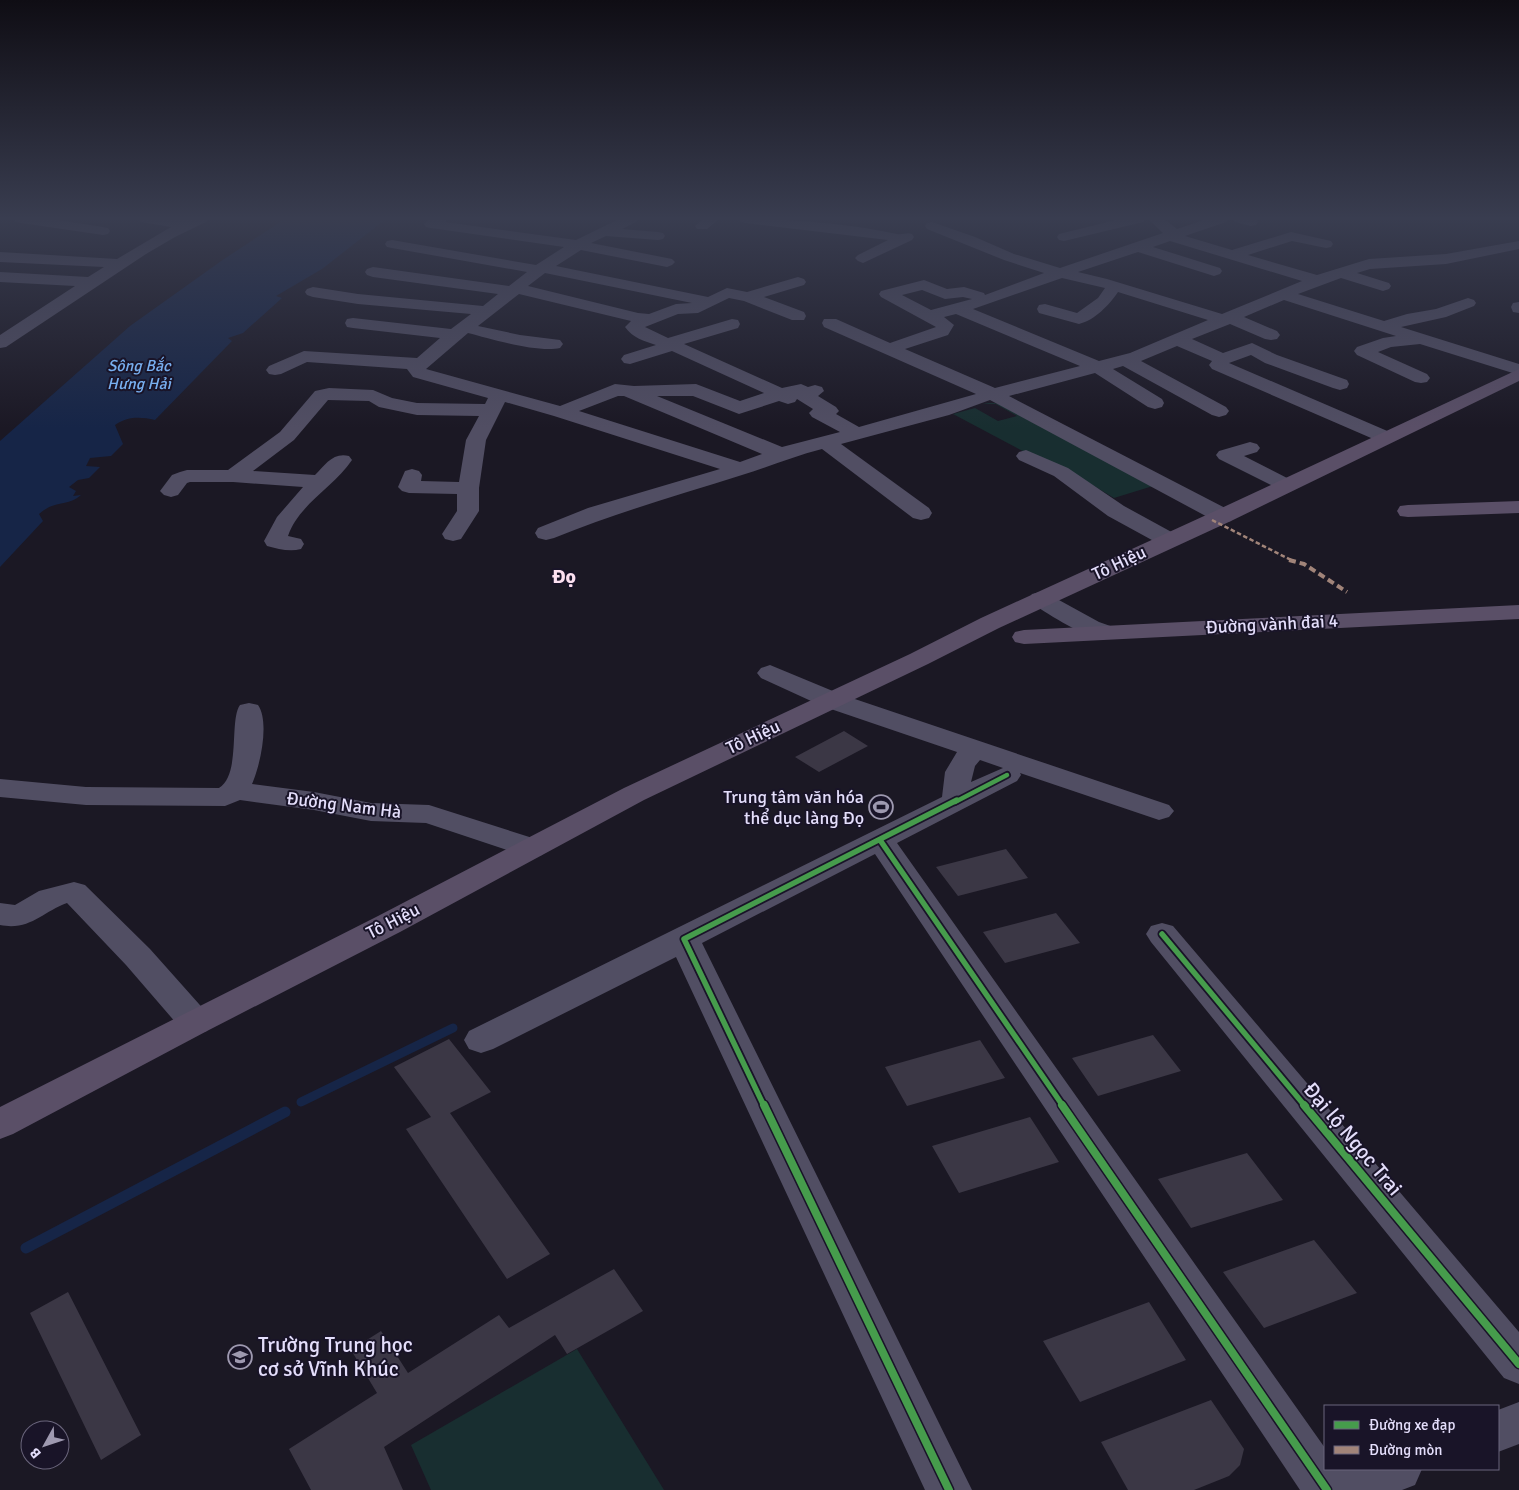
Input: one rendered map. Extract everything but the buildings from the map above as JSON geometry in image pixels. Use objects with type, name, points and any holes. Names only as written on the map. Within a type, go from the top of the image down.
[{"type":"main road","name":"Tô Hiệu","points":[[0,1124],[195,1022],[389,924],[634,794],[1040,600],[1223,516],[1519,372]]},
{"type":"main road","points":[[1408,511],[1519,507]]},
{"type":"main road","name":"Đường vành đai 4","points":[[1024,637],[1519,612]]},
{"type":"street","points":[[0,343],[80,289]]},
{"type":"street","points":[[510,289],[645,319],[651,319],[676,309],[692,309],[727,293],[748,297],[798,316]]},
{"type":"street","points":[[275,370],[304,356],[419,364],[428,359],[514,289]]},
{"type":"street","points":[[641,289],[710,302]]},
{"type":"street","points":[[748,297],[776,289]]},
{"type":"street","points":[[889,349],[942,331],[946,325],[887,294],[909,289]]},
{"type":"street","points":[[932,289],[945,294],[964,292],[988,299]]},
{"type":"street","points":[[928,316],[988,299],[1017,289]]},
{"type":"street","points":[[1045,309],[1079,319],[1104,301],[1112,289]]},
{"type":"street","points":[[1123,289],[1227,318],[1271,335]]},
{"type":"street","points":[[546,533],[596,513],[740,465],[990,395],[1136,357],[1298,289]]},
{"type":"street","points":[[313,292],[341,295],[358,300],[488,311]]},
{"type":"street","points":[[1284,295],[1519,372]]},
{"type":"street","points":[[1385,327],[1407,319],[1440,313],[1468,303]]},
{"type":"street","points":[[956,308],[1098,367],[1151,400],[1118,405]]},
{"type":"street","points":[[645,319],[634,328],[642,334],[695,354],[779,403]]},
{"type":"street","points":[[830,322],[990,395],[1223,516]]},
{"type":"street","points":[[353,323],[460,332],[554,344]]},
{"type":"street","points":[[630,360],[732,324]]},
{"type":"street","points":[[1422,339],[1389,342],[1363,351],[1422,378]]},
{"type":"street","points":[[1179,340],[1223,359]]},
{"type":"street","points":[[1340,384],[1271,358],[1252,348],[1223,359],[1218,365],[1385,437]]},
{"type":"street","points":[[1124,360],[1219,411]]},
{"type":"street","points":[[419,364],[416,368],[420,373],[495,403]]},
{"type":"street","points":[[561,412],[615,390],[696,390],[739,408],[779,403],[808,390],[802,394],[829,411],[820,413],[856,433]]},
{"type":"street","points":[[627,390],[780,454]]},
{"type":"street","points":[[233,476],[287,436],[322,395],[329,394],[373,396],[386,403],[417,409],[495,403],[561,412],[740,465]]},
{"type":"street","points":[[452,534],[468,511],[468,488],[476,440],[495,403]]},
{"type":"street","points":[[825,442],[922,513]]},
{"type":"street","points":[[1250,448],[1226,455],[1286,485]]},
{"type":"street","points":[[1026,456],[1061,472],[1116,511],[1169,540]]},
{"type":"street","points":[[293,544],[275,541],[276,534],[284,521],[342,460]]},
{"type":"street","points":[[412,475],[409,487],[468,488]]},
{"type":"street","points":[[171,491],[179,479],[187,476],[233,476],[322,482]]},
{"type":"street","points":[[1040,600],[1090,627],[1107,633]]},
{"type":"street","points":[[770,673],[831,700],[1160,811]]},
{"type":"street","points":[[0,788],[118,796],[225,797],[235,791],[240,782],[250,741],[249,711]]},
{"type":"street","points":[[956,801],[960,766],[965,758],[975,749]]},
{"type":"street","points":[[481,1040],[1007,775]]},
{"type":"street","name":"Đường Nam Hà","points":[[235,791],[314,801],[371,812],[429,814],[531,848]]},
{"type":"street","points":[[880,840],[1327,1490]]},
{"type":"street","points":[[0,914],[11,918],[21,916],[58,895],[74,892],[138,956],[195,1022]]},
{"type":"street","name":"Đại lộ Ngọc Trai","points":[[1162,934],[1519,1364]]},
{"type":"street","points":[[684,939],[949,1490]]},
{"type":"street","points":[[1499,1431],[1519,1423]]},
{"type":"street","points":[[1344,1490],[1396,1470]]},
{"type":"green space","points":[[994,403],[1001,404],[1153,486],[1114,498],[1064,468],[1032,456],[953,414],[975,408],[998,421],[1017,416]]},
{"type":"green space","points":[[577,1349],[664,1490],[431,1490],[411,1445]]},
{"type":"water","name":"Sông Bắc Hưng Hải","points":[[183,289],[289,289],[276,296],[282,298],[243,333],[228,338],[232,341],[155,420],[135,418],[115,425],[123,444],[111,456],[90,458],[86,466],[100,467],[89,478],[78,480],[69,487],[76,491],[73,496],[81,495],[71,501],[51,506],[39,514],[43,521],[0,567],[0,441],[130,326]]},
{"type":"waterway","points":[[301,1102],[453,1028]]},
{"type":"waterway","points":[[26,1248],[285,1112]]},
{"type":"marked path","points":[[1212,520],[1287,559],[1304,564],[1347,592]]},
{"type":"cycle path","points":[[949,1490],[684,939],[1007,775]]},
{"type":"cycle path","points":[[880,840],[1327,1490]]},
{"type":"cycle path","points":[[1162,934],[1519,1364]]},
{"type":"place","name":"Trung tâm văn hóa thể dục làng Đọ","points":[[881,807]]},
{"type":"place","name":"Trường Trung học cơ sở Vĩnh Khúc","points":[[240,1357]]},
{"type":"district","name":"Đọ","points":[[564,576]]}]
